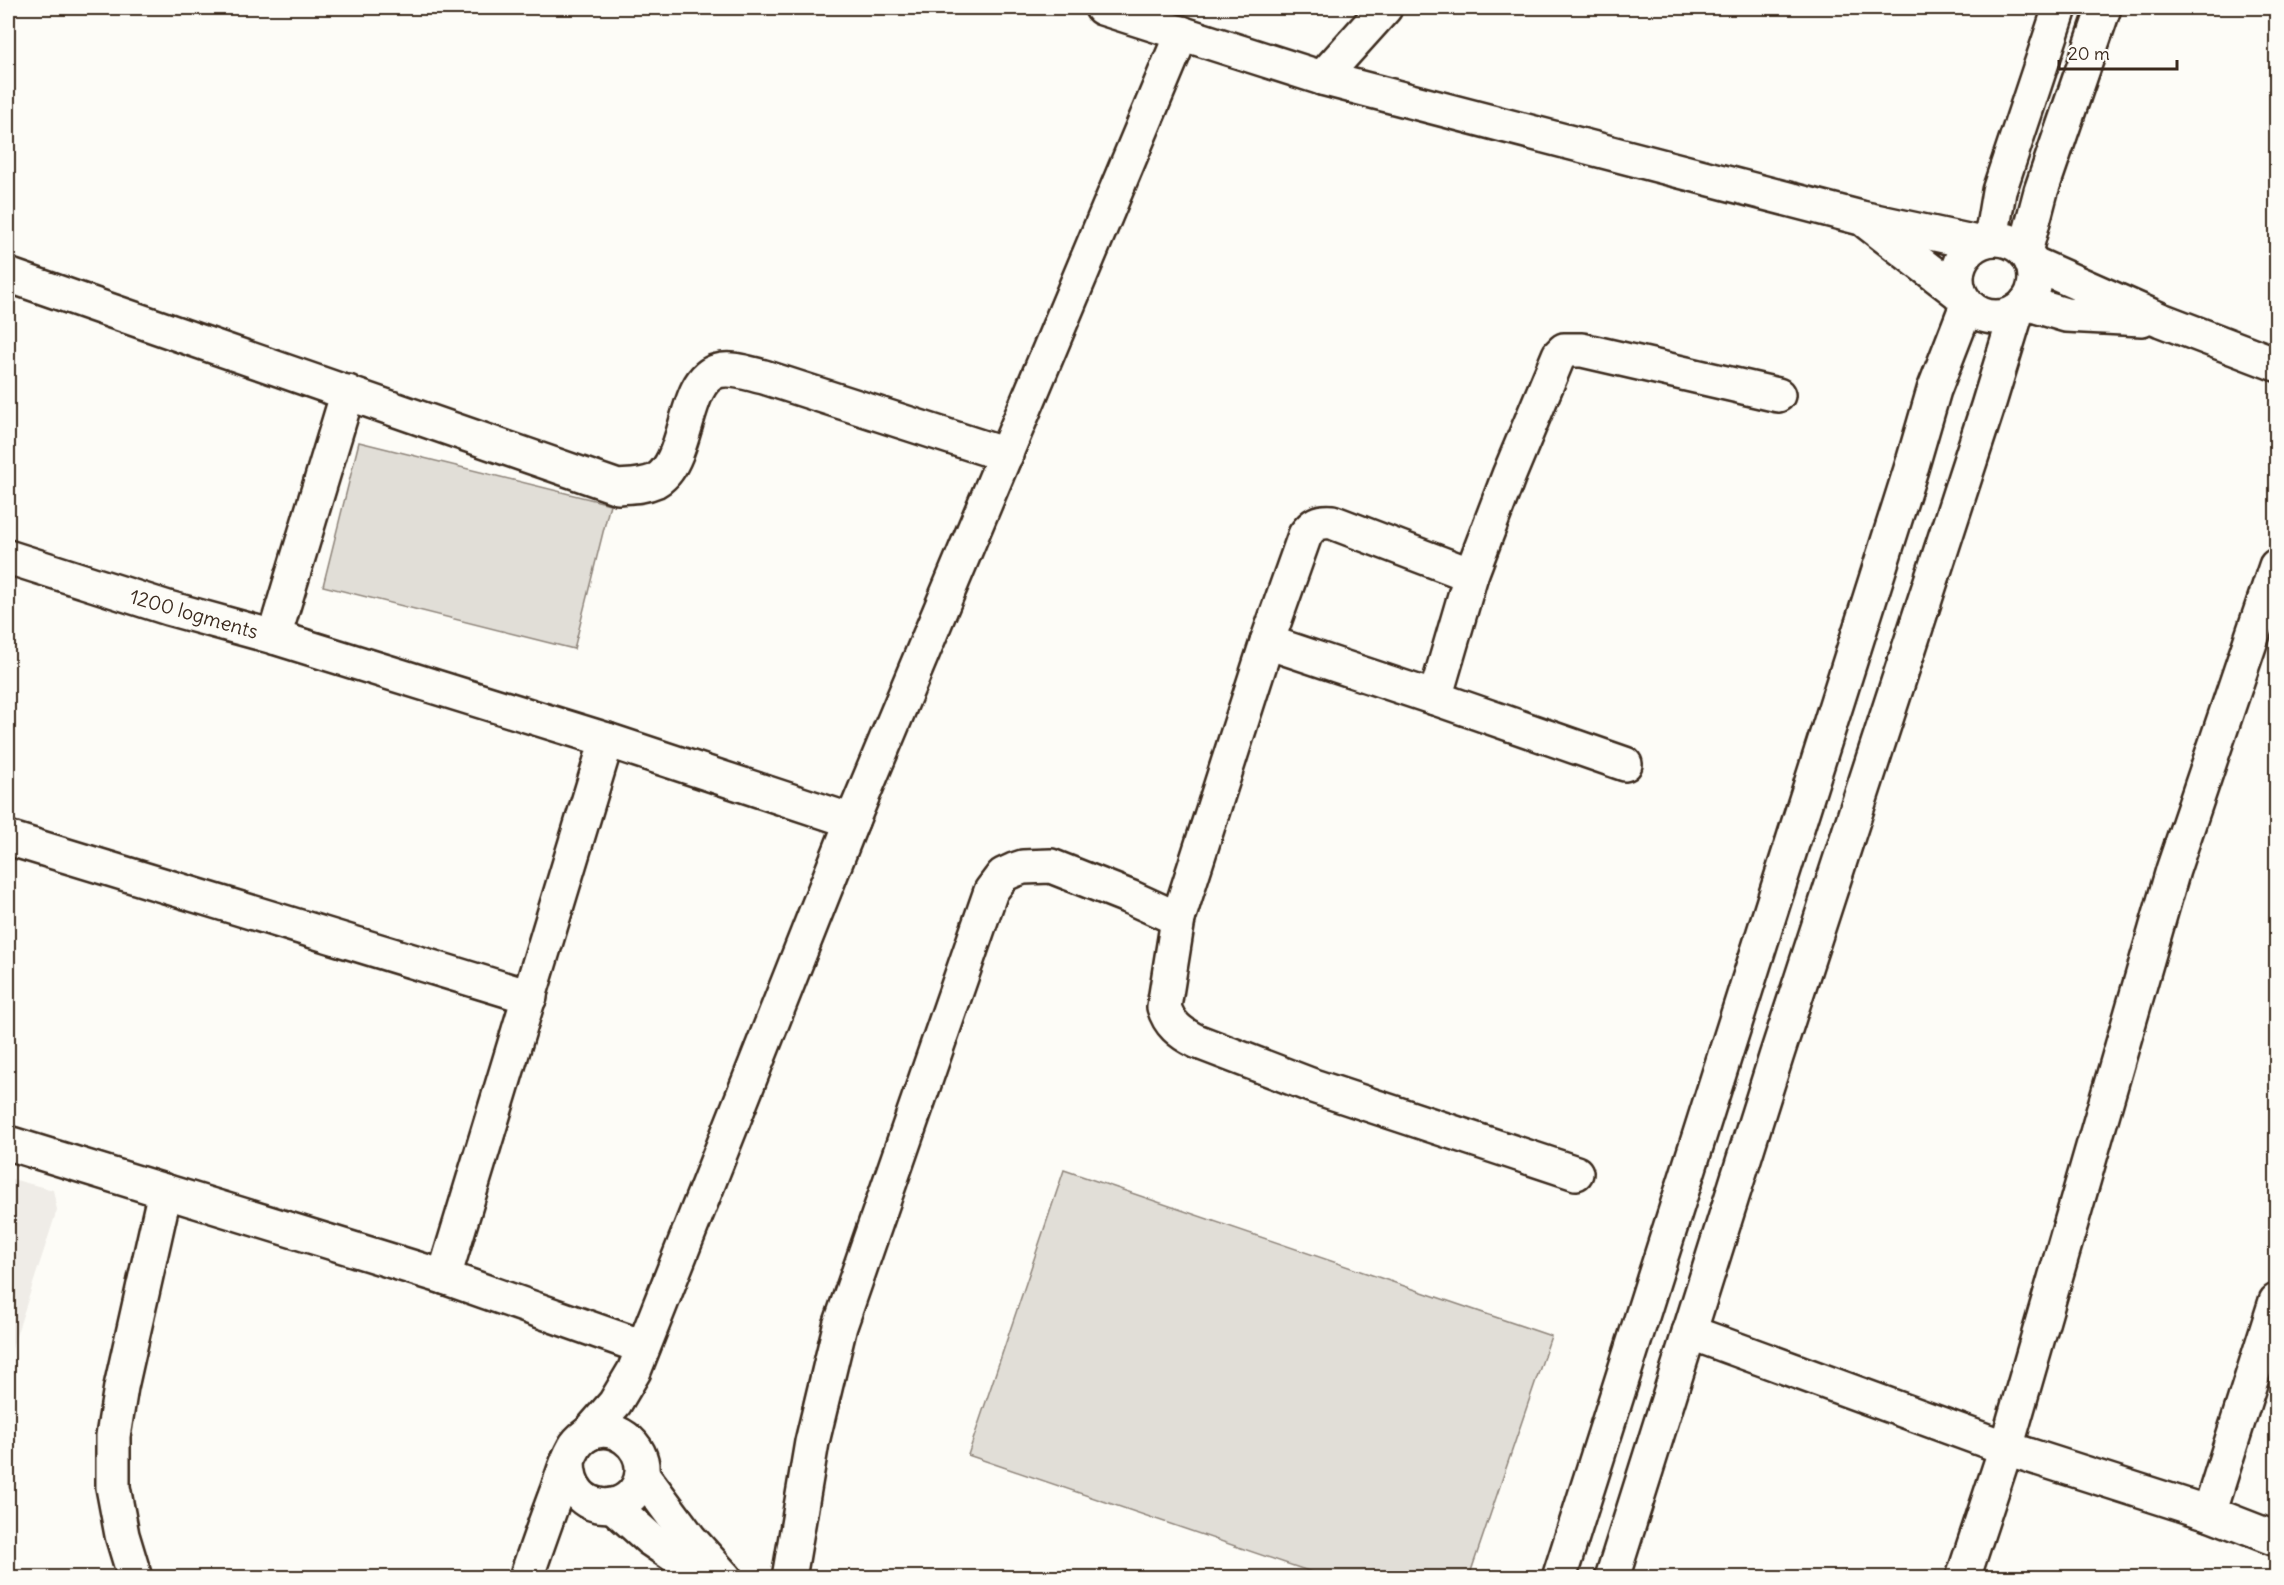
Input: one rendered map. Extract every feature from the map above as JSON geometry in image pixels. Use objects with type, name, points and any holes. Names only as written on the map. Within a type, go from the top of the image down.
[{"type":"street","points":[[1102,8],[1322,78],[1861,218],[1984,241],[2004,239],[2016,244],[2029,257],[2161,320],[2277,364]]},
{"type":"street","points":[[1322,78],[1385,8]]},
{"type":"street","points":[[1558,1578],[1964,299],[1957,280],[1959,267],[1967,252],[1984,241],[2060,8]]},
{"type":"street","points":[[1612,1578],[1784,1035],[1988,406],[2021,307],[2033,290],[2035,276],[2029,257],[2042,191],[2104,8]]},
{"type":"street","points":[[526,1578],[542,1531],[577,1448],[615,1403],[638,1359],[852,821],[1182,33]]},
{"type":"street","points":[[1861,218],[1964,299],[1978,313],[1994,317],[2008,316],[2021,307],[2066,315],[2161,320]]},
{"type":"street","points":[[8,275],[618,487],[647,484],[658,480],[674,461],[698,388],[707,377],[717,371],[736,371],[764,377],[1006,455]]},
{"type":"street","points":[[1436,698],[1470,575],[1554,362],[1564,351],[1582,350],[1778,395]]},
{"type":"street","name":"1200 logments","points":[[8,557],[168,608],[274,637],[348,392]]},
{"type":"street","points":[[1470,575],[1332,522],[1320,521],[1312,525],[1305,535],[1267,642],[1178,919],[1164,1007],[1167,1018],[1183,1034],[1196,1041],[1313,1086],[1576,1173]]},
{"type":"street","points":[[1964,1578],[2006,1448],[2173,870],[2277,567]]},
{"type":"street","points":[[274,637],[608,740],[852,821]]},
{"type":"street","points":[[1267,642],[1625,764]]},
{"type":"street","points":[[444,1277],[608,740]]},
{"type":"street","points":[[8,838],[530,997]]},
{"type":"street","points":[[789,1578],[812,1442],[840,1326],[991,891],[1003,875],[1014,870],[1023,867],[1051,866],[1178,919]]},
{"type":"street","points":[[1737,1017],[1784,1035]]},
{"type":"street","points":[[8,1143],[444,1277],[638,1359]]},
{"type":"street","points":[[135,1578],[122,1535],[112,1487],[113,1436],[121,1387],[165,1191]]},
{"type":"street","points":[[2209,1513],[2277,1301]]},
{"type":"street","points":[[1689,1332],[2006,1448],[2209,1513],[2277,1539]]},
{"type":"street","points":[[542,1531],[608,1505],[622,1502],[639,1485],[638,1359]]},
{"type":"street","points":[[707,1578],[650,1539],[608,1505],[586,1500],[572,1486],[568,1474],[577,1448],[600,1431],[614,1432],[627,1438],[639,1461],[690,1539],[725,1578]]},
{"type":"shaded area","points":[[359,442],[610,504],[574,649],[323,586]]},
{"type":"shaded area","points":[[1064,1170],[1551,1336],[1469,1577],[1326,1577],[968,1455]]},
{"type":"shaded area","points":[[8,1178],[53,1190],[57,1210],[8,1361]]}]
